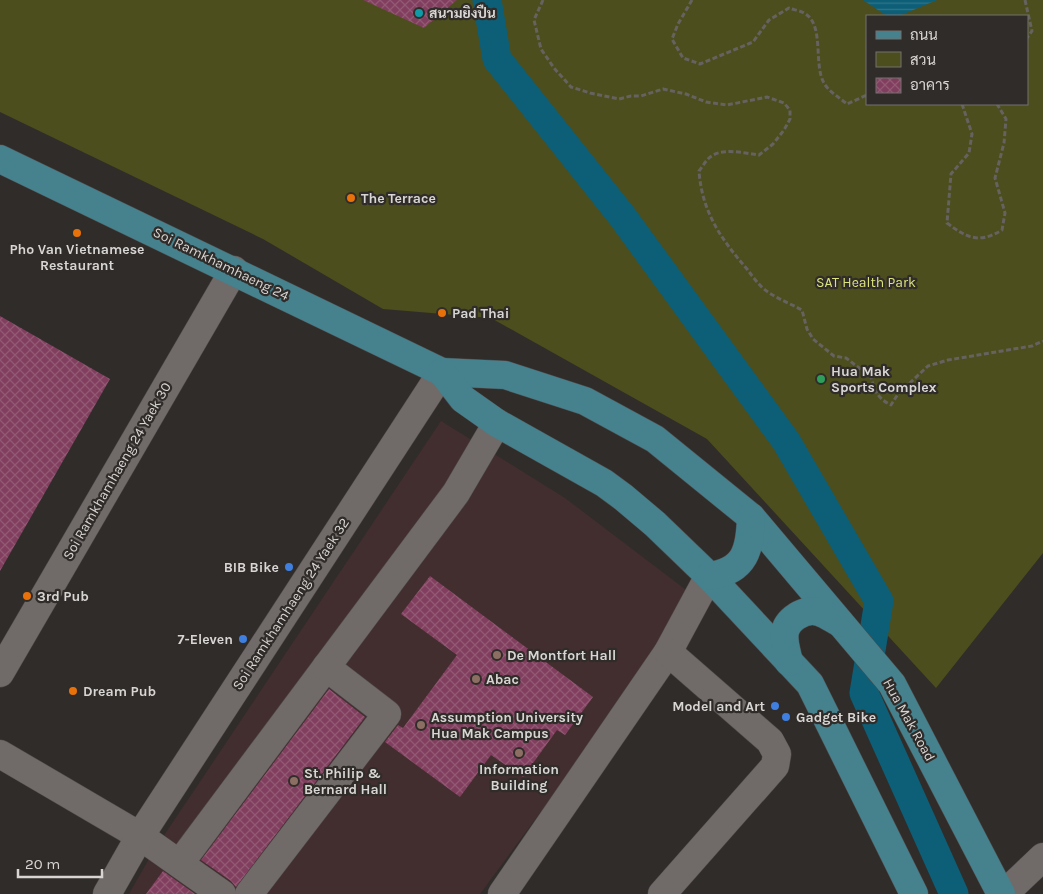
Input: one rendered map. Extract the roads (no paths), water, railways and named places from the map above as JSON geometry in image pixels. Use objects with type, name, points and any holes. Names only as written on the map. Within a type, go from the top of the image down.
[{"type":"main road","name":"Soi Ramkhamhaeng 24","points":[[0,158],[442,372],[505,375],[585,400],[655,439],[751,517]]},
{"type":"main road","name":"Soi Ramkhamhaeng 24","points":[[442,372],[463,399],[497,423],[604,483],[655,524],[709,576]]},
{"type":"main road","points":[[709,576],[720,574],[742,560],[749,545],[751,517]]},
{"type":"main road","name":"Hua Mak Road","points":[[751,517],[892,684],[1003,894]]},
{"type":"main road","points":[[709,576],[810,684],[914,894]]},
{"type":"main road","points":[[789,662],[784,641],[785,628],[802,613],[820,612],[844,627]]},
{"type":"street","name":"Soi Ramkhamhaeng 24 Yaek 30","points":[[0,673],[234,270]]},
{"type":"street","name":"Soi Ramkhamhaeng 24 Yaek 32","points":[[106,894],[140,836],[442,372]]},
{"type":"street","points":[[180,863],[456,493],[497,423]]},
{"type":"street","points":[[502,894],[668,652],[709,576]]},
{"type":"street","points":[[662,894],[775,766],[777,754],[770,741],[668,652]]},
{"type":"street","points":[[249,894],[387,714],[326,667]]},
{"type":"street","points":[[0,754],[140,836],[222,894]]},
{"type":"street","points":[[1003,894],[1043,857]]},
{"type":"water","points":[[863,0],[937,0],[901,15],[886,15]]},
{"type":"waterway","points":[[487,0],[497,59],[622,216],[786,441],[879,601],[864,693],[954,894]]},
{"type":"place","name":"สนามยิงปืน","points":[[419,13]]},
{"type":"place","name":"The Terrace","points":[[351,198]]},
{"type":"place","name":"Pho Van Vietnamese Restaurant","points":[[77,233]]},
{"type":"place","name":"Pad Thai","points":[[442,313]]},
{"type":"place","name":"Hua Mak Sports Complex","points":[[821,379]]},
{"type":"place","name":"BIB Bike","points":[[289,567]]},
{"type":"place","name":"3rd Pub","points":[[27,596]]},
{"type":"place","name":"7-Eleven","points":[[243,639]]},
{"type":"place","name":"De Montfort Hall","points":[[497,655]]},
{"type":"place","name":"Abac","points":[[476,679]]},
{"type":"place","name":"Dream Pub","points":[[73,691]]},
{"type":"place","name":"Model and Art","points":[[775,706]]},
{"type":"place","name":"Gadget Bike","points":[[786,717]]},
{"type":"place","name":"Assumption University Hua Mak Campus","points":[[421,725]]},
{"type":"place","name":"Information Building","points":[[519,753]]},
{"type":"place","name":"St. Philip & Bernard Hall","points":[[294,781]]},
{"type":"park label","name":"SAT Health Park","points":[[866,282]]}]
